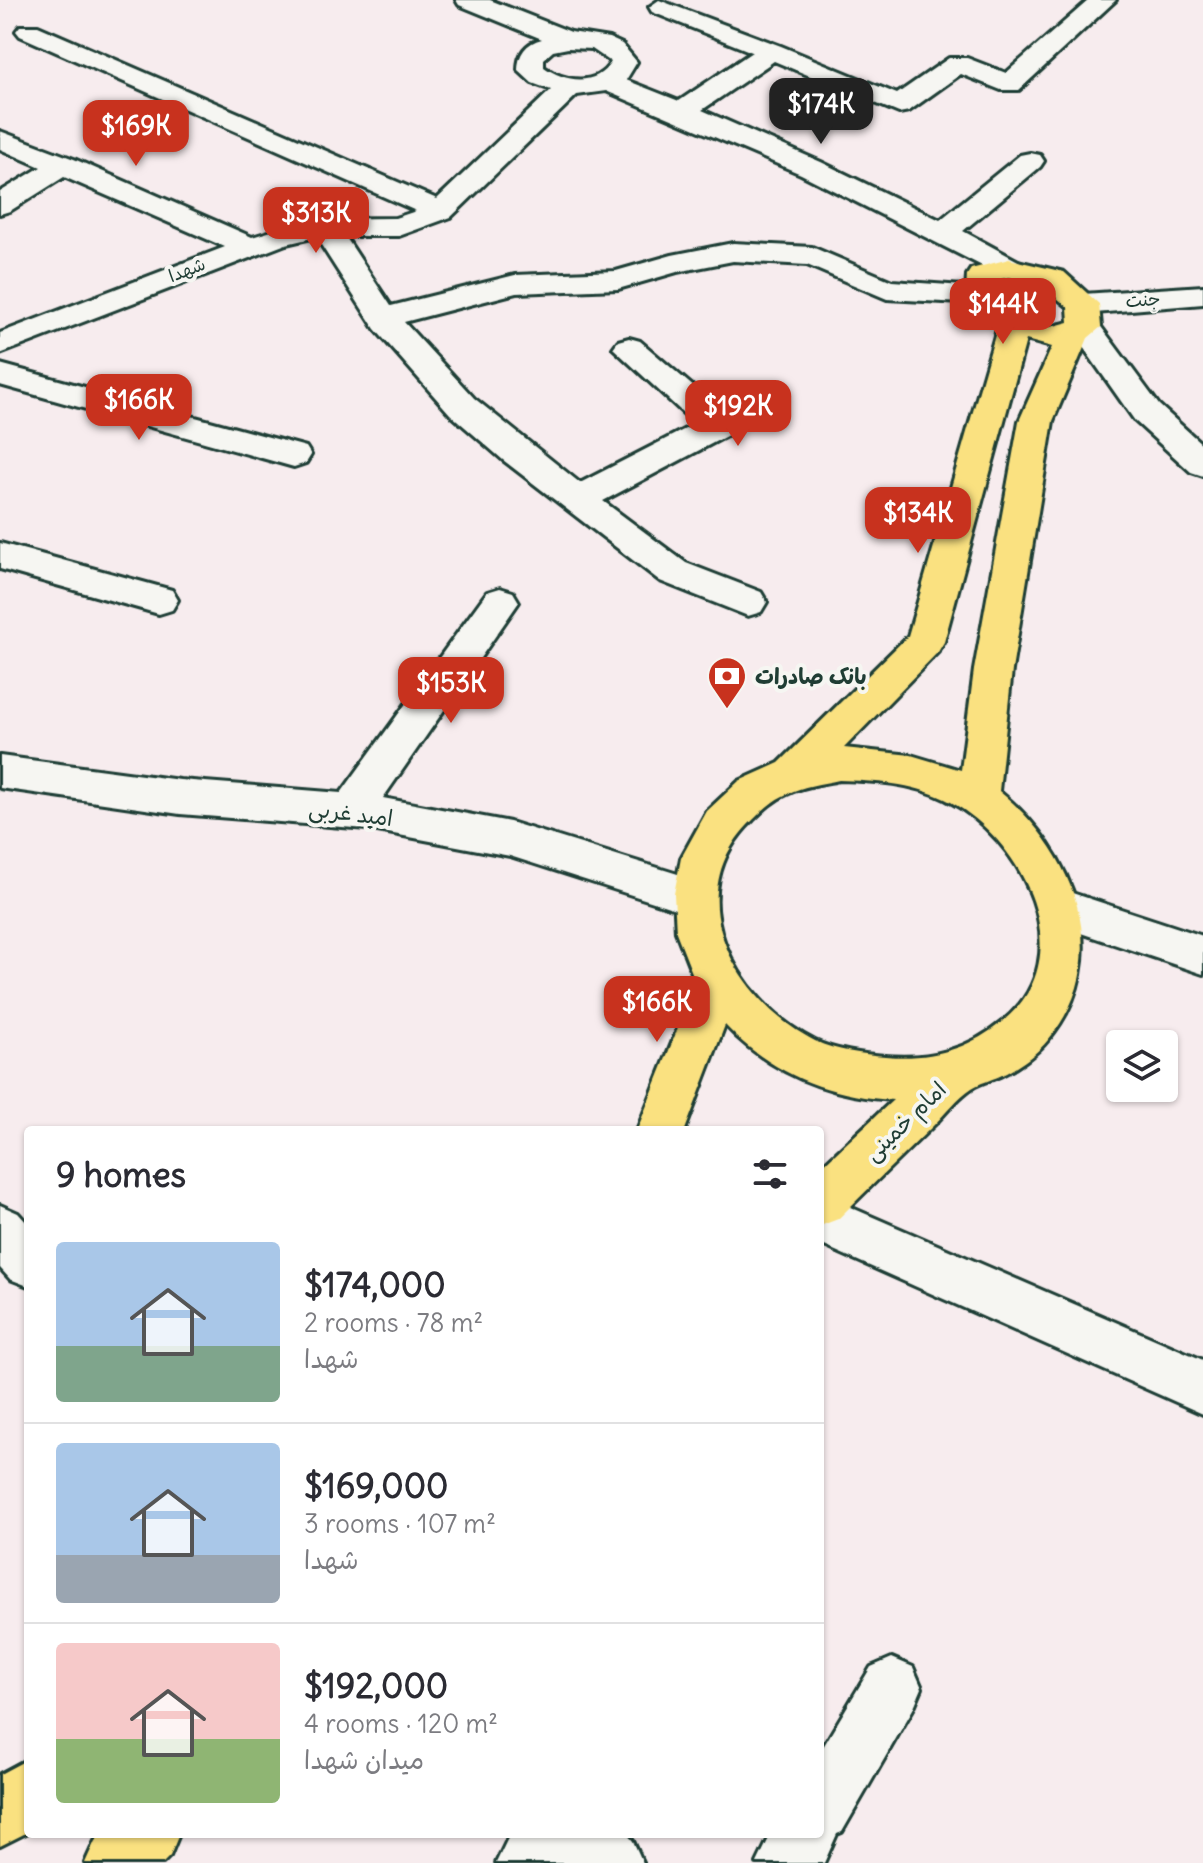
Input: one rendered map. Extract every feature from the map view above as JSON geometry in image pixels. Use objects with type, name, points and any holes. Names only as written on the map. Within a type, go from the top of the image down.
[{"type":"main road","points":[[1009,268],[1053,279],[1081,320],[1059,338],[1028,329],[981,295],[982,275],[1009,268]]},
{"type":"main road","points":[[978,798],[993,670],[1036,421],[1081,320]]},
{"type":"main road","points":[[794,773],[925,642],[1015,321]]},
{"type":"main road","points":[[839,764],[887,765],[934,777],[978,798],[1015,828],[1044,866],[1060,908],[1065,949],[1055,988],[1033,1025],[999,1053],[956,1072],[903,1080],[848,1074],[795,1054],[752,1023],[718,984],[698,941],[694,897],[702,856],[723,820],[755,792],[794,773],[839,764]]},
{"type":"main road","points":[[663,1126],[718,984]]},
{"type":"main road","name":"امام خمینی","points":[[824,1198],[956,1072]]},
{"type":"main road","points":[[0,1815],[24,1794]]},
{"type":"main road","points":[[117,1863],[144,1838]]},
{"type":"street","points":[[468,0],[499,4],[568,40]]},
{"type":"street","points":[[603,44],[667,3],[899,105],[958,64],[1010,84],[1104,0]]},
{"type":"street","points":[[499,4],[531,57],[531,70],[545,82],[569,88],[606,82],[620,73],[624,62],[618,52],[603,44],[568,40],[544,46],[531,57]]},
{"type":"street","points":[[29,31],[441,211]]},
{"type":"street","points":[[682,111],[772,51]]},
{"type":"street","points":[[606,82],[682,111],[944,232],[1009,268]]},
{"type":"street","name":"شهدا","points":[[0,344],[275,238],[324,227],[399,227],[441,211],[569,88]]},
{"type":"street","points":[[0,139],[251,247]]},
{"type":"street","points":[[944,232],[1030,161]]},
{"type":"street","points":[[0,205],[64,165]]},
{"type":"street","points":[[324,227],[382,317],[462,406],[576,500],[673,572],[748,602]]},
{"type":"street","points":[[382,317],[515,284],[618,280],[672,264],[733,252],[812,256],[887,290],[981,295]]},
{"type":"street","name":"جنت","points":[[1081,320],[1203,295]]},
{"type":"street","points":[[1081,320],[1147,413],[1203,464]]},
{"type":"street","points":[[576,500],[718,426],[629,348]]},
{"type":"street","points":[[0,374],[294,455]]},
{"type":"street","points":[[0,556],[159,600]]},
{"type":"street","points":[[351,811],[500,602]]},
{"type":"street","name":"امید غربی","points":[[0,772],[180,797],[351,811],[510,839],[694,897]]},
{"type":"street","points":[[1060,908],[1203,955]]},
{"type":"street","points":[[824,1221],[1203,1387]]},
{"type":"street","points":[[0,1230],[24,1257]]},
{"type":"street","points":[[824,1803],[892,1688]]},
{"type":"street","points":[[528,1863],[545,1838]]},
{"type":"street","points":[[588,1838],[611,1863]]},
{"type":"street","points":[[789,1863],[804,1838]]},
{"type":"place","name":"بانک صادرات","points":[[727,710]]}]
